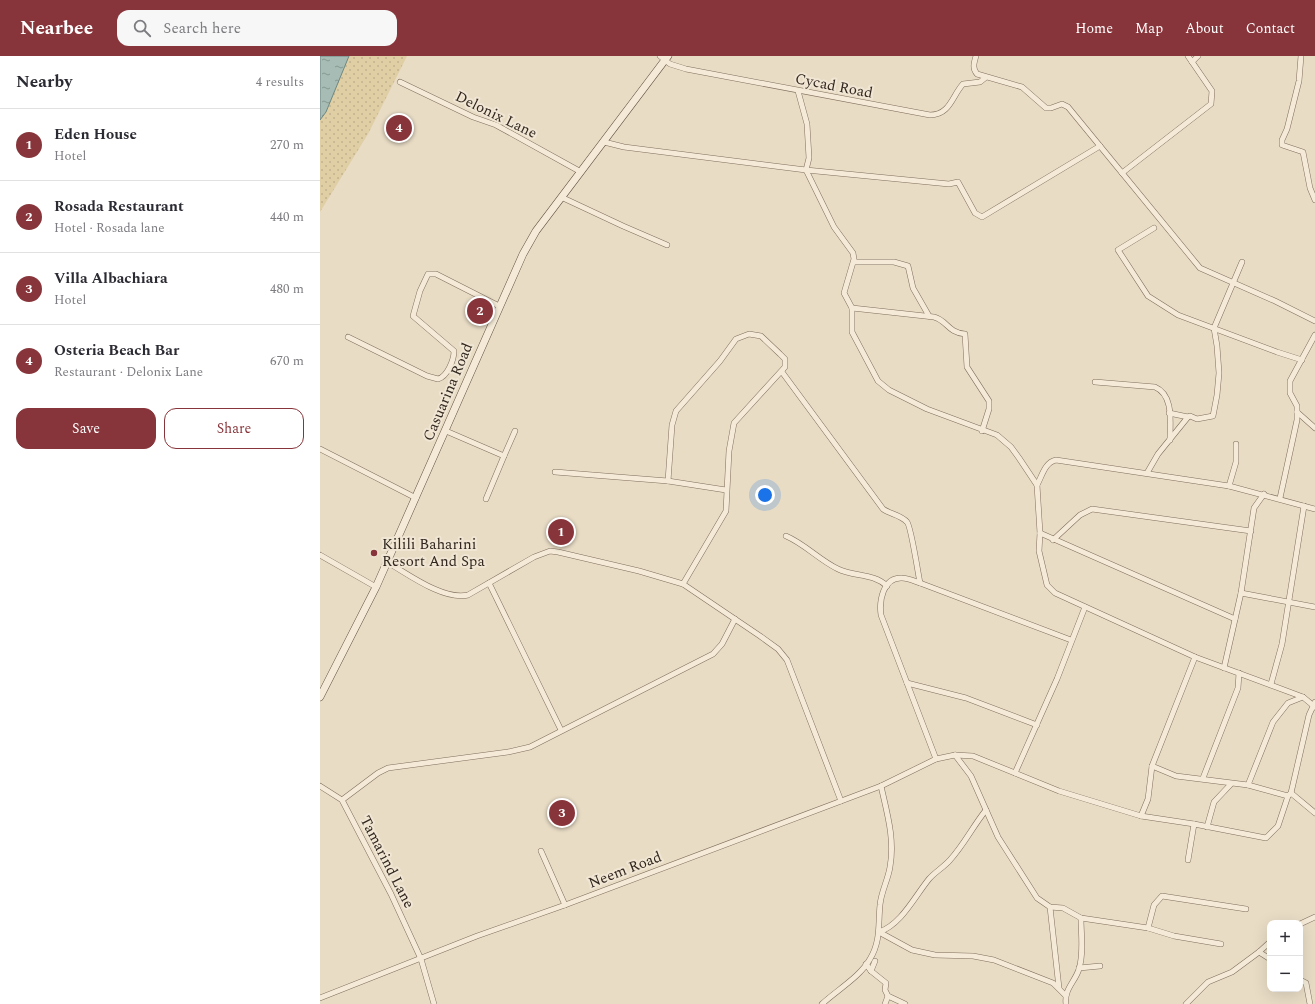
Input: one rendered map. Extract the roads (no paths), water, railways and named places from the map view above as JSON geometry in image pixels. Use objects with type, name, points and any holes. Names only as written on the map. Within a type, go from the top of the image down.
[{"type":"street","points":[[976,56],[974,71],[985,78],[1022,87],[1046,108],[1065,105],[1200,268],[1275,301],[1315,321]]},
{"type":"street","points":[[1122,173],[1210,104],[1212,91],[1188,56]]},
{"type":"street","points":[[1192,62],[1198,56]]},
{"type":"street","points":[[1301,56],[1299,82],[1287,129],[1283,136],[1282,145],[1303,152],[1310,188],[1315,200]]},
{"type":"street","name":"Cycad Road","points":[[664,57],[670,64],[686,69],[798,91],[937,115],[944,112],[964,84],[980,82],[985,78]]},
{"type":"street","name":"Casuarina Road","points":[[320,697],[376,587],[446,431],[499,306],[528,244],[604,142],[664,57]]},
{"type":"street","name":"Delonix Lane","points":[[400,82],[473,117],[496,125],[581,172]]},
{"type":"street","points":[[798,91],[806,114],[809,158],[806,170],[834,227],[853,253],[854,262],[844,293],[852,308],[852,332],[878,381],[889,390],[927,409],[996,435],[1011,447],[1037,485]]},
{"type":"street","points":[[604,142],[624,147],[806,170],[949,184],[958,182],[975,213],[982,217],[1100,146]]},
{"type":"street","points":[[562,197],[667,245]]},
{"type":"street","points":[[1154,228],[1118,250],[1148,296],[1178,315],[1302,360]]},
{"type":"street","points":[[854,262],[894,262],[908,266],[913,288],[929,316]]},
{"type":"street","points":[[1169,413],[1188,417],[1190,416],[1197,419],[1207,419],[1213,416],[1218,395],[1219,373],[1214,328],[1234,284],[1242,262]]},
{"type":"street","points":[[348,337],[434,379],[441,379],[453,359],[454,352],[413,316],[425,278],[430,273],[436,274],[499,306]]},
{"type":"street","points":[[852,308],[938,318],[956,333],[965,334],[967,367],[988,401],[989,409],[982,431]]},
{"type":"street","points":[[668,481],[672,425],[676,411],[720,361],[736,339],[749,334],[761,336],[785,359],[785,367],[782,372],[740,414],[734,423],[729,451],[725,514],[683,584]]},
{"type":"street","points":[[1280,498],[1297,412],[1296,404],[1288,389],[1290,381],[1315,335]]},
{"type":"street","points":[[782,372],[883,509],[907,522],[911,528],[913,551],[920,583]]},
{"type":"street","points":[[1095,382],[1155,387],[1160,389],[1168,400],[1170,440]]},
{"type":"street","points":[[1297,412],[1315,428]]},
{"type":"street","points":[[1147,472],[1158,454],[1188,417]]},
{"type":"street","points":[[446,431],[504,456]]},
{"type":"street","points":[[486,499],[515,431]]},
{"type":"street","points":[[1229,486],[1236,462],[1236,444]]},
{"type":"street","points":[[320,449],[416,498]]},
{"type":"street","points":[[1290,794],[1309,715],[1314,706],[1303,697],[1195,657],[1049,589],[1039,551],[1040,533],[1037,485],[1045,468],[1051,461],[1056,460],[1147,472],[1229,486],[1315,508]]},
{"type":"street","points":[[555,472],[668,481],[726,490]]},
{"type":"street","points":[[1224,668],[1241,593],[1252,532],[1254,508],[1264,494]]},
{"type":"street","points":[[1271,684],[1282,644],[1290,603],[1304,506]]},
{"type":"street","points":[[1053,540],[1080,515],[1092,509],[1252,532]]},
{"type":"street","points":[[1040,533],[1235,619]]},
{"type":"street","points":[[786,536],[797,541],[837,569],[879,579],[887,586]]},
{"type":"street","points":[[387,562],[426,584],[456,597],[468,595],[534,557],[550,551],[639,571],[683,584],[778,649],[791,665],[841,801]]},
{"type":"street","points":[[320,555],[376,587]]},
{"type":"street","points":[[936,759],[881,615],[880,600],[887,586],[891,582],[901,578],[920,583],[1071,640]]},
{"type":"street","points":[[489,583],[561,730]]},
{"type":"street","points":[[1241,593],[1315,607]]},
{"type":"street","points":[[1015,773],[1037,725],[1085,606]]},
{"type":"street","points":[[342,800],[378,773],[388,768],[519,750],[530,747],[713,654],[722,644],[735,619]]},
{"type":"street","points":[[1141,816],[1148,799],[1152,766],[1195,657]]},
{"type":"street","points":[[1203,778],[1238,688],[1239,674]]},
{"type":"street","points":[[907,683],[966,698],[1037,725]]},
{"type":"street","points":[[1248,785],[1273,722],[1288,703],[1303,697]]},
{"type":"street","points":[[955,755],[971,776],[998,837],[1037,898],[1050,907],[1063,908],[1081,918],[1148,928],[1174,936],[1221,944]]},
{"type":"street","name":"Neem Road","points":[[320,998],[477,936],[565,905],[881,786],[936,759],[955,755],[974,756],[1059,791],[1141,816],[1194,824],[1266,838],[1278,826],[1290,794]]},
{"type":"street","points":[[1152,766],[1176,776],[1203,778],[1231,784],[1248,785],[1290,794],[1315,813]]},
{"type":"street","points":[[1207,827],[1214,802],[1231,784]]},
{"type":"street","name":"Tamarind Lane","points":[[320,786],[342,800],[391,894],[421,959],[434,1004]]},
{"type":"street","points":[[822,1004],[866,964],[876,946],[879,932],[881,899],[892,859],[892,830],[881,786]]},
{"type":"street","points":[[879,932],[889,929],[904,914],[913,899],[930,878],[950,860],[986,810]]},
{"type":"street","points":[[1188,860],[1194,824]]},
{"type":"street","points":[[540,851],[565,905]]},
{"type":"street","points":[[1148,928],[1154,905],[1162,896],[1246,910]]},
{"type":"street","points":[[1050,907],[1059,988]]},
{"type":"street","points":[[1066,1004],[1065,994],[1079,968],[1082,952],[1081,918]]},
{"type":"street","points":[[1303,923],[1315,918]]},
{"type":"street","points":[[879,932],[912,950],[935,955],[973,956],[994,960],[1053,983],[1065,994]]},
{"type":"street","points":[[1186,1004],[1208,982],[1228,974],[1267,945]]},
{"type":"street","points":[[1259,952],[1267,957]]},
{"type":"street","points":[[871,971],[875,961]]},
{"type":"street","points":[[866,964],[871,971],[886,984],[885,990],[888,996],[905,1004]]},
{"type":"street","points":[[1079,968],[1100,966]]},
{"type":"street","points":[[1303,982],[1306,983],[1310,1004]]},
{"type":"street","points":[[885,1004],[888,996]]},
{"type":"water","points":[[320,56],[349,56],[326,112],[320,120]]},
{"type":"place","name":"Osteria Beach Bar","points":[[399,128]]},
{"type":"place","name":"Rosada Restaurant","points":[[480,311]]},
{"type":"place","name":"Eden House","points":[[561,532]]},
{"type":"place","name":"Kilili Baharini Resort And Spa","points":[[374,553]]},
{"type":"place","name":"Villa Albachiara","points":[[562,813]]}]
